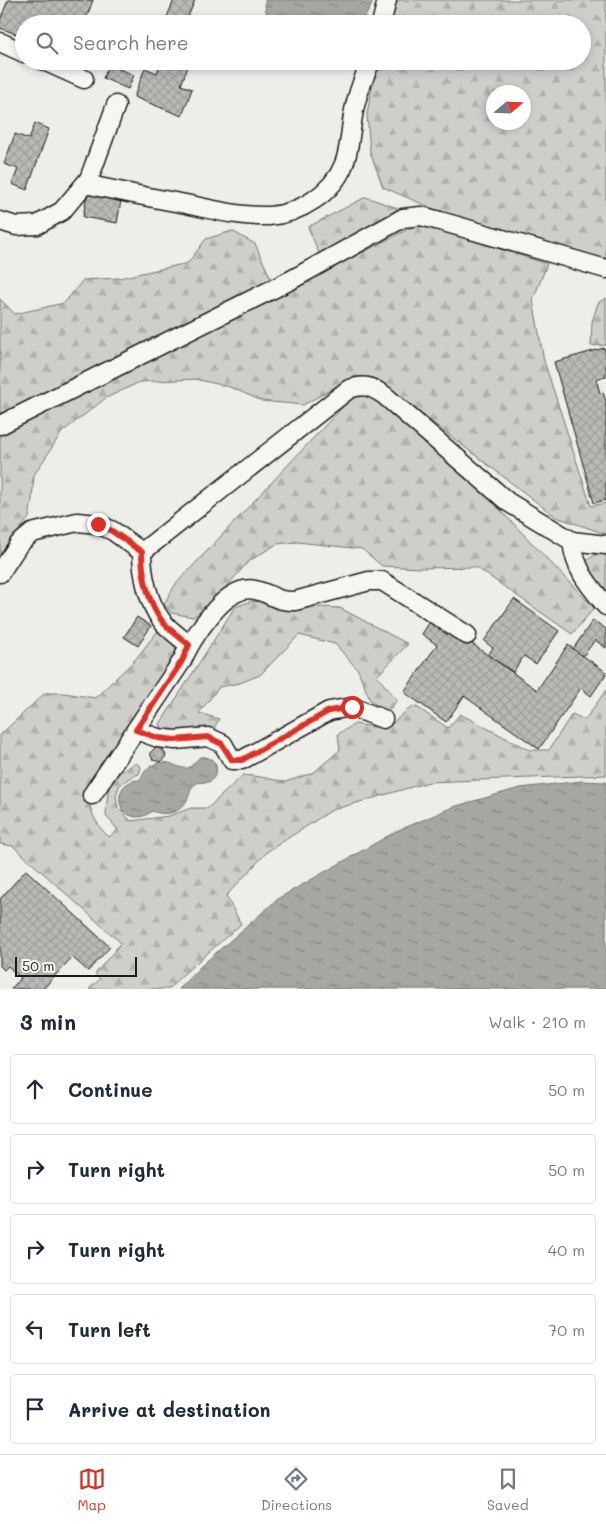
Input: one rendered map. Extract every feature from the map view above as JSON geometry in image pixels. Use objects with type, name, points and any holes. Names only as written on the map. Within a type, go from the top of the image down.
[{"type":"street","points":[[383,15],[387,0]]},
{"type":"street","points":[[0,42],[15,49]]},
{"type":"street","points":[[64,70],[84,79]]},
{"type":"street","points":[[85,184],[222,212],[271,216],[292,210],[310,202],[324,192],[336,179],[344,165],[358,92],[367,70]]},
{"type":"street","points":[[0,221],[16,226],[37,225],[62,211],[89,179],[116,104]]},
{"type":"street","points":[[0,425],[282,284],[403,218],[421,216],[606,269]]},
{"type":"street","points":[[142,552],[348,389],[360,386],[371,387],[384,395],[508,502],[572,540],[606,546]]},
{"type":"street","points":[[0,573],[18,544],[32,533],[77,522],[98,524],[112,531],[142,552]]},
{"type":"street","points":[[572,540],[577,567],[606,606]]},
{"type":"street","points":[[142,552],[142,569],[146,587],[158,613],[162,620],[189,645]]},
{"type":"street","points":[[92,795],[182,661],[189,645],[213,612],[230,597],[241,592],[254,589],[273,598],[295,601],[375,580],[382,582],[467,634]]},
{"type":"street","points":[[136,730],[158,738],[175,740],[208,737],[222,744],[232,760],[242,760],[329,711],[352,707],[383,719]]},
{"type":"green space","points":[[399,0],[606,0],[606,259],[454,218],[383,187],[370,152],[367,114],[375,70],[591,70],[591,15],[392,15]]},
{"type":"green space","points":[[366,197],[397,208],[396,214],[321,258],[308,227]]},
{"type":"green space","points":[[420,223],[547,264],[533,300],[544,361],[591,506],[606,503],[606,534],[556,517],[379,380],[355,376],[303,405],[262,401],[230,387],[195,379],[140,382],[106,398],[62,432],[34,475],[29,518],[0,554],[0,429],[239,316]]},
{"type":"green space","points":[[232,231],[255,244],[271,279],[0,414],[0,299],[15,314],[64,303],[83,280],[119,278],[188,263],[206,239]]},
{"type":"green space","points":[[606,298],[606,345],[591,346],[592,322],[598,303]]},
{"type":"green space","points":[[368,395],[382,401],[483,492],[594,608],[572,634],[476,567],[420,568],[382,566],[362,549],[297,542],[277,544],[249,561],[211,604],[193,617],[171,613],[164,604],[175,585],[352,397]]},
{"type":"green space","points":[[598,553],[606,555],[606,596],[589,573],[587,560]]},
{"type":"green space","points":[[252,601],[340,608],[408,644],[377,676],[397,700],[387,713],[370,700],[358,670],[335,644],[299,635],[260,675],[240,683],[219,687],[199,713],[219,719],[212,732],[163,732],[160,724],[235,607]]},
{"type":"green space","points":[[157,632],[169,633],[177,653],[87,791],[89,804],[94,816],[100,827],[109,837],[118,830],[106,816],[107,797],[111,784],[119,773],[136,763],[141,767],[139,774],[129,778],[119,786],[116,796],[118,808],[131,821],[169,816],[191,808],[208,808],[243,775],[285,782],[313,773],[340,750],[338,734],[355,724],[374,727],[392,724],[406,711],[415,706],[448,728],[460,714],[529,750],[549,750],[572,714],[585,720],[606,690],[606,775],[429,782],[332,810],[268,851],[226,896],[241,924],[169,989],[89,989],[100,979],[95,974],[121,943],[13,846],[0,844],[0,735],[45,693],[64,693],[95,698],[134,661]]},
{"type":"water","points":[[265,0],[373,0],[366,15],[268,15],[265,8]]},
{"type":"water","points":[[200,757],[206,757],[214,761],[217,769],[216,774],[209,782],[195,784],[184,805],[176,811],[162,813],[152,811],[145,816],[138,817],[130,816],[123,811],[120,800],[122,790],[129,783],[140,780],[145,771],[153,765],[167,763],[188,768]]},
{"type":"water","points":[[582,781],[606,782],[606,989],[179,989],[200,967],[279,898],[395,832],[453,807],[520,788]]},
{"type":"building","points":[[8,0],[93,0],[87,15],[15,15],[15,34],[0,28],[0,20]]},
{"type":"building","points":[[174,0],[195,0],[189,15],[168,15]]},
{"type":"building","points":[[107,70],[122,70],[134,75],[128,89],[103,78]]},
{"type":"building","points":[[144,70],[157,73],[158,70],[187,70],[181,85],[192,89],[182,116],[134,97]]},
{"type":"building","points":[[35,123],[49,129],[27,190],[12,184],[18,169],[4,164],[15,134],[29,139]]},
{"type":"building","points":[[87,194],[121,200],[117,223],[83,217]]},
{"type":"building","points":[[604,348],[606,354],[606,376],[596,379],[600,393],[603,392],[606,402],[606,500],[594,503],[554,362]]},
{"type":"building","points":[[514,599],[559,631],[536,664],[524,656],[513,672],[488,655],[493,648],[484,641]]},
{"type":"building","points":[[137,617],[151,626],[138,646],[124,637]]},
{"type":"building","points":[[431,620],[457,633],[537,690],[568,645],[606,672],[606,674],[591,696],[581,688],[539,749],[464,696],[446,722],[404,692],[437,645],[422,634]]},
{"type":"building","points":[[593,620],[606,629],[606,648],[595,640],[583,656],[573,649]]},
{"type":"building","points":[[156,747],[163,749],[166,756],[161,762],[153,760],[150,753]]},
{"type":"building","points":[[26,870],[110,947],[88,971],[72,957],[43,989],[11,989],[21,978],[8,966],[4,970],[0,966],[0,899]]},
{"type":"route","points":[[98,524],[112,531],[142,552],[142,569],[146,587],[162,620],[189,645],[182,661],[136,730],[158,738],[175,740],[208,737],[222,744],[232,760],[242,760],[329,711],[352,707]]}]
